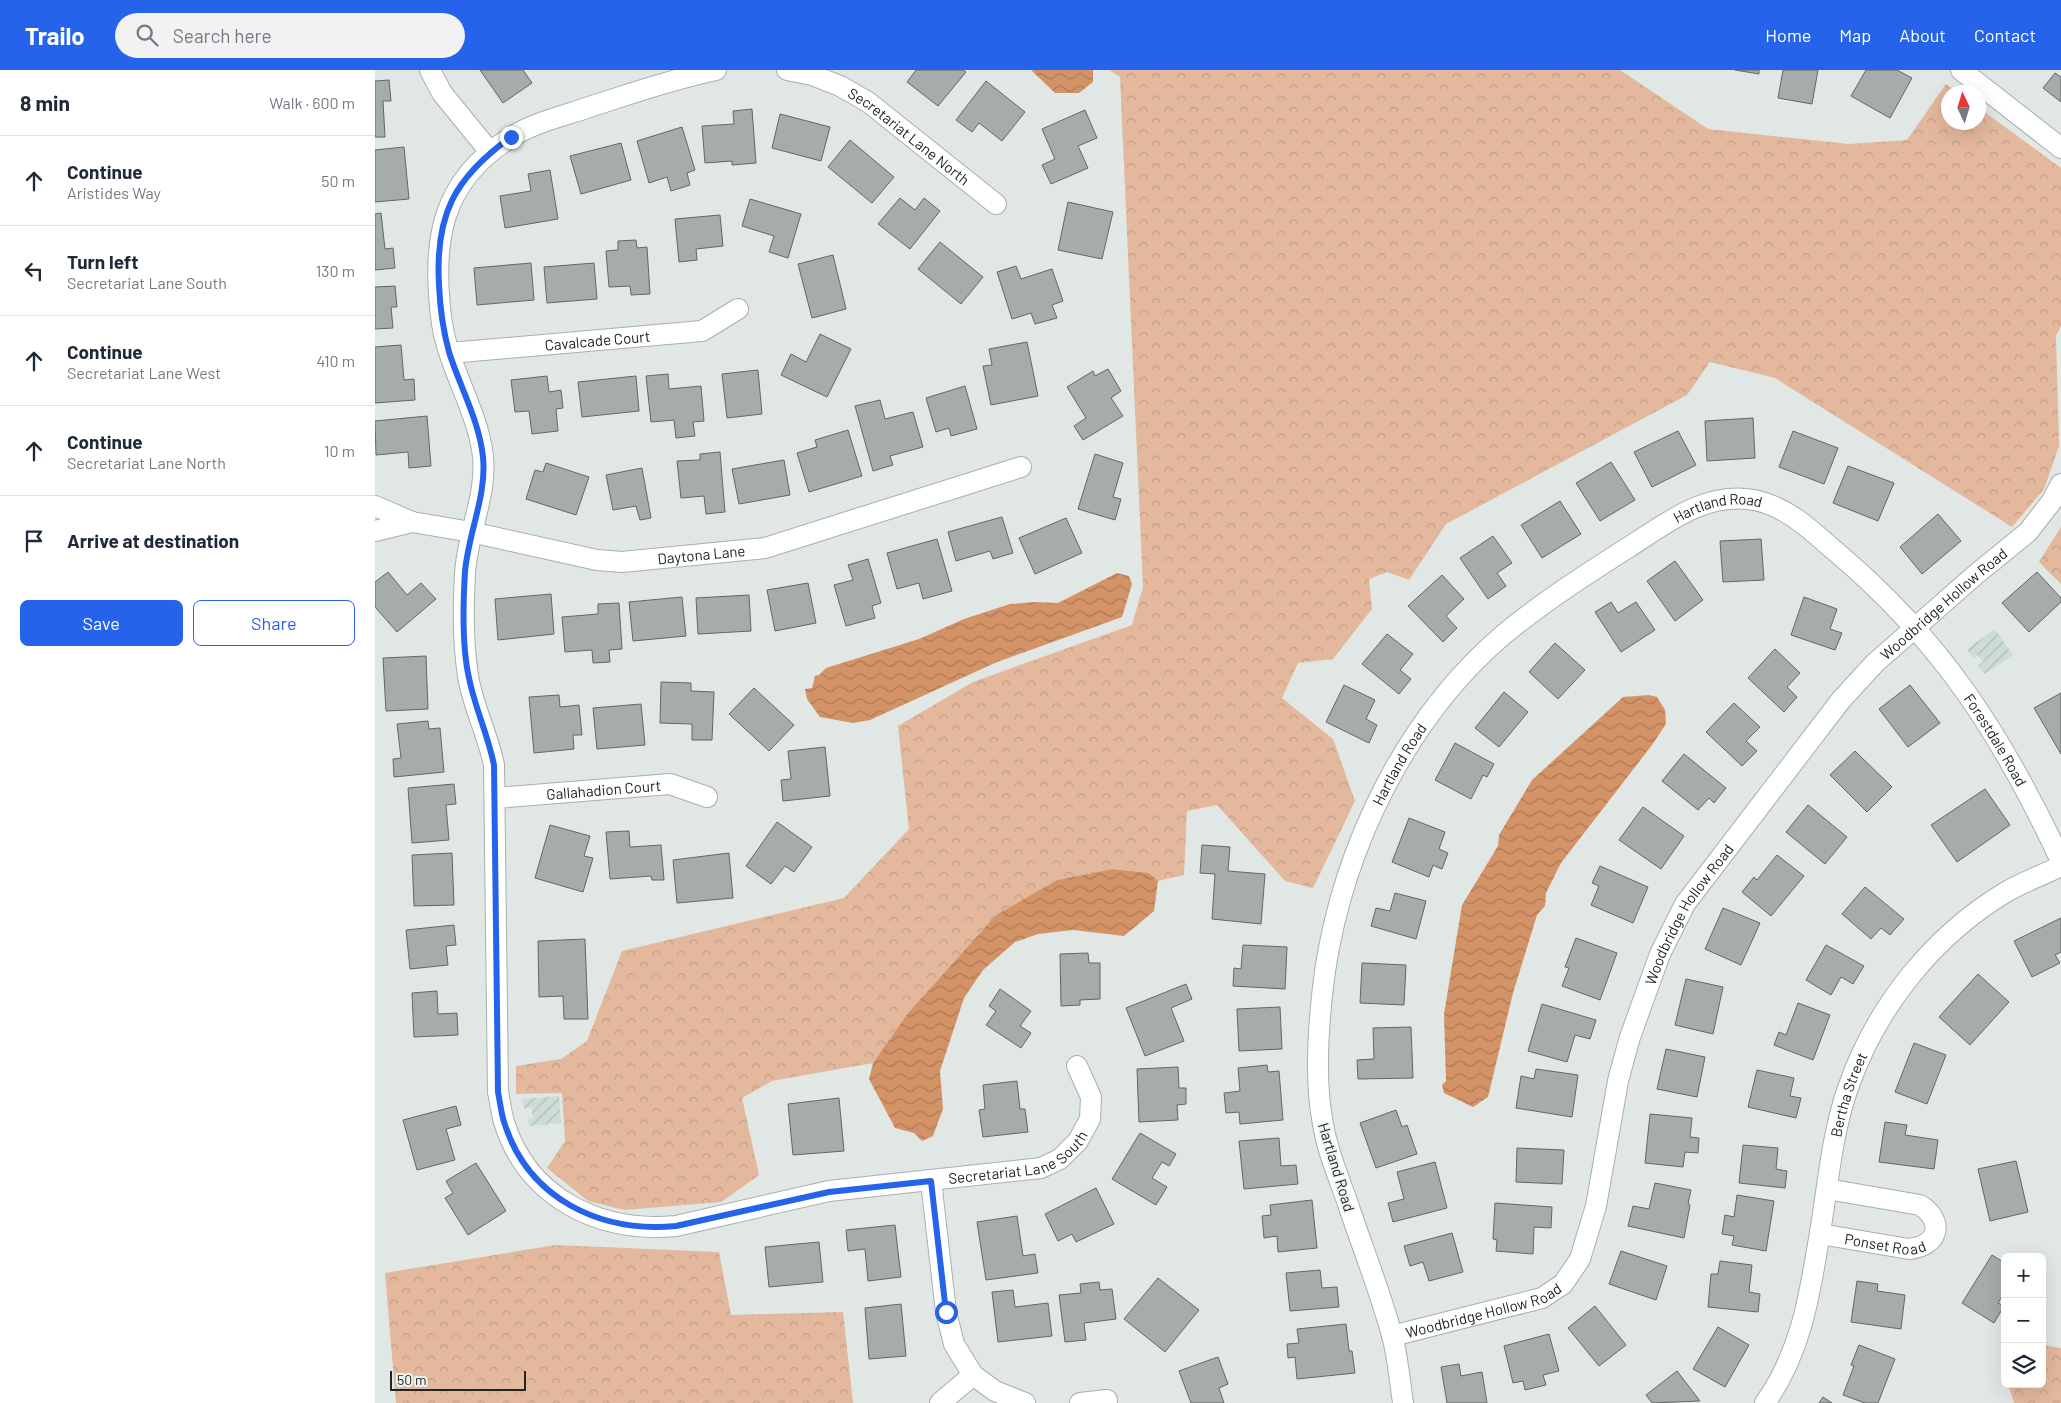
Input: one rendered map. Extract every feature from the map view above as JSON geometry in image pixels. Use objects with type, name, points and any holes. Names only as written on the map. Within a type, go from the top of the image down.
[{"type":"street","points":[[430,70],[442,93],[490,152],[511,137],[534,126],[681,73],[716,70]]},
{"type":"street","name":"Secretariat Lane North","points":[[787,70],[840,86],[868,102],[997,204]]},
{"type":"street","points":[[1961,70],[2061,148]]},
{"type":"street","name":"Secretariat Lane South","points":[[490,152],[469,175],[451,200],[440,233],[438,259],[441,318],[449,353],[478,431],[483,457],[483,482],[471,532],[465,572],[465,648],[471,686],[490,743],[494,765],[496,798],[498,1092],[503,1121],[514,1146],[531,1173],[555,1195],[584,1214],[625,1226],[653,1228],[676,1226],[829,1192],[1041,1168],[1060,1159],[1078,1141],[1089,1119],[1091,1096],[1077,1066]]},
{"type":"street","name":"Cavalcade Court","points":[[449,353],[702,331],[738,309]]},
{"type":"street","name":"Daytona Lane","points":[[375,506],[412,522],[471,532],[597,560],[622,562],[743,552],[784,543],[1021,467]]},
{"type":"street","name":"Woodbridge Hollow Road","points":[[1392,1336],[1542,1298],[1563,1284],[1579,1259],[1596,1206],[1618,1081],[1630,1037],[1660,954],[1685,904],[1841,700],[1875,663],[1973,576],[2028,532],[2052,501],[2061,484]]},
{"type":"street","name":"Hartland Road","points":[[1403,1403],[1392,1336],[1323,1124],[1319,1034],[1325,969],[1343,890],[1365,830],[1390,777],[1423,726],[1456,684],[1499,638],[1551,597],[1692,508],[1722,499],[1753,500],[1780,508],[1870,580],[1916,628]]},
{"type":"street","points":[[375,531],[412,522]]},
{"type":"street","name":"Forestdale Road","points":[[1916,628],[1954,673],[1986,719],[2032,799],[2061,861]]},
{"type":"street","name":"Gallahadion Court","points":[[496,798],[669,784],[707,797]]},
{"type":"street","name":"Bertha Street","points":[[1765,1403],[1775,1388],[1797,1342],[1808,1307],[1837,1130],[1847,1089],[1863,1048],[1889,1003],[1919,964],[1964,922],[2007,891],[2061,866]]},
{"type":"street","points":[[931,1181],[946,1312],[954,1344],[973,1374],[995,1391],[1025,1403]]},
{"type":"street","name":"Ponset Road","points":[[1820,1234],[1909,1249],[1923,1248],[1932,1239],[1936,1226],[1931,1212],[1920,1205],[1827,1189]]},
{"type":"street","points":[[940,1403],[973,1374]]},
{"type":"street","points":[[1080,1403],[1107,1400]]},
{"type":"shaded area","points":[[1995,629],[2013,655],[1985,674],[1978,666],[1983,662],[1977,655],[1973,658],[1967,649]]},
{"type":"shaded area","points":[[559,1096],[561,1123],[529,1126],[527,1119],[533,1118],[531,1108],[524,1108],[522,1099]]},
{"type":"green space","points":[[1109,70],[1620,70],[1708,129],[1849,144],[1907,140],[1941,91],[1941,130],[1986,130],[1986,113],[2061,168],[2061,326],[2056,336],[2059,446],[2044,489],[2012,527],[1775,378],[1710,362],[1687,395],[1446,524],[1409,580],[1387,572],[1369,579],[1372,609],[1333,659],[1298,663],[1282,698],[1333,739],[1355,801],[1313,888],[1285,881],[1217,805],[1187,811],[1184,875],[1158,881],[1149,873],[1113,869],[1057,880],[996,915],[908,1013],[873,1063],[772,1081],[742,1098],[759,1175],[721,1202],[624,1210],[588,1201],[547,1168],[565,1141],[562,1093],[516,1094],[516,1066],[561,1059],[587,1041],[622,951],[844,898],[909,829],[898,726],[973,682],[1132,625],[1143,587],[1120,77]]},
{"type":"green space","points":[[2061,527],[2061,584],[2039,562]]},
{"type":"green space","points":[[555,1245],[719,1252],[731,1315],[843,1312],[853,1403],[396,1403],[385,1273]]},
{"type":"green space","points":[[2046,1346],[2061,1348],[2061,1403],[2014,1403],[2009,1388],[2046,1388]]},
{"type":"water","points":[[1031,70],[1093,70],[1093,82],[1079,93],[1055,93]]},
{"type":"water","points":[[1117,573],[1129,576],[1132,584],[1122,617],[997,662],[870,720],[853,723],[820,717],[807,699],[805,689],[812,688],[815,676],[819,675],[826,668],[919,639],[964,619],[1010,604],[1058,603]]},
{"type":"water","points":[[1649,695],[1657,697],[1665,710],[1666,724],[1561,863],[1546,893],[1545,906],[1537,915],[1513,993],[1488,1097],[1473,1107],[1444,1093],[1442,1085],[1446,1081],[1444,1014],[1462,905],[1498,846],[1499,835],[1532,780],[1623,697]]},
{"type":"water","points":[[1113,869],[1149,873],[1158,881],[1154,911],[1124,936],[1073,930],[1038,934],[1015,942],[983,970],[964,998],[940,1071],[943,1109],[933,1136],[922,1141],[914,1133],[895,1128],[869,1079],[873,1063],[908,1013],[996,915],[1057,880]]},
{"type":"building","points":[[480,70],[523,70],[532,83],[503,103]]},
{"type":"building","points":[[916,70],[963,70],[966,72],[938,106],[907,82]]},
{"type":"building","points":[[1735,70],[1759,70],[1759,74]]},
{"type":"building","points":[[1783,70],[1818,70],[1812,104],[1778,98]]},
{"type":"building","points":[[1866,70],[1897,70],[1912,78],[1890,118],[1851,96]]},
{"type":"building","points":[[2055,73],[2061,77],[2061,102],[2043,88]]},
{"type":"building","points":[[389,80],[391,101],[383,101],[385,137],[375,137],[375,81]]},
{"type":"building","points":[[986,81],[1025,112],[1002,141],[979,123],[972,132],[956,120]]},
{"type":"building","points":[[752,109],[756,163],[732,165],[732,161],[705,163],[702,126],[734,124],[733,111]]},
{"type":"building","points":[[1085,110],[1097,138],[1078,146],[1088,168],[1051,184],[1042,165],[1055,159],[1042,129]]},
{"type":"building","points":[[780,114],[830,127],[821,161],[772,148]]},
{"type":"building","points":[[682,127],[695,170],[687,173],[690,185],[671,191],[667,177],[649,183],[637,141]]},
{"type":"building","points":[[850,140],[894,177],[872,203],[828,167]]},
{"type":"building","points":[[621,143],[631,180],[581,194],[570,156]]},
{"type":"building","points":[[404,147],[409,199],[375,202],[375,150]]},
{"type":"building","points":[[550,170],[558,219],[505,228],[500,196],[531,191],[528,174]]},
{"type":"building","points":[[900,198],[915,210],[924,198],[940,211],[910,249],[878,224]]},
{"type":"building","points":[[750,199],[801,214],[788,258],[769,252],[774,236],[742,226]]},
{"type":"building","points":[[1068,202],[1113,212],[1102,259],[1058,250]]},
{"type":"building","points":[[381,213],[385,249],[393,248],[395,268],[375,270],[375,214]]},
{"type":"building","points":[[720,215],[723,246],[696,249],[697,260],[679,262],[675,219]]},
{"type":"building","points":[[636,240],[637,248],[647,247],[650,294],[631,295],[630,286],[609,287],[606,251],[618,250],[618,241]]},
{"type":"building","points":[[940,242],[983,277],[961,304],[918,269]]},
{"type":"building","points":[[833,255],[846,309],[812,318],[798,264]]},
{"type":"building","points":[[531,263],[534,300],[477,305],[474,268]]},
{"type":"building","points":[[594,263],[597,299],[547,303],[544,267]]},
{"type":"building","points":[[1016,266],[1021,279],[1052,269],[1063,301],[1052,305],[1057,318],[1035,324],[1031,313],[1012,319],[997,272]]},
{"type":"building","points":[[395,286],[397,307],[391,307],[393,328],[375,329],[375,287]]},
{"type":"building","points":[[820,334],[851,349],[827,397],[781,375],[791,354],[806,362]]},
{"type":"building","points":[[1027,342],[1038,396],[991,405],[983,366],[992,365],[989,349]]},
{"type":"building","points":[[401,345],[404,380],[414,379],[415,400],[375,403],[375,347]]},
{"type":"building","points":[[1108,369],[1121,391],[1111,398],[1123,416],[1083,440],[1074,426],[1086,418],[1067,387],[1093,371],[1095,376]]},
{"type":"building","points":[[758,370],[762,414],[727,418],[722,374]]},
{"type":"building","points":[[668,374],[669,389],[701,386],[704,421],[693,422],[695,436],[676,438],[674,420],[651,422],[646,376]]},
{"type":"building","points":[[547,376],[549,392],[561,390],[563,408],[556,409],[558,431],[532,434],[529,411],[515,412],[511,380]]},
{"type":"building","points":[[636,376],[639,411],[582,417],[578,382]]},
{"type":"building","points":[[965,386],[977,429],[951,436],[949,428],[936,432],[926,398]]},
{"type":"building","points":[[880,400],[885,419],[913,412],[923,447],[890,456],[893,465],[873,471],[855,406]]},
{"type":"building","points":[[427,416],[431,466],[409,468],[408,452],[376,455],[375,421]]},
{"type":"building","points":[[1753,418],[1755,458],[1707,461],[1705,421]]},
{"type":"building","points":[[848,430],[862,476],[809,492],[797,453],[817,447],[815,440]]},
{"type":"building","points":[[1678,431],[1696,465],[1652,487],[1634,452]]},
{"type":"building","points":[[1793,431],[1838,448],[1824,484],[1779,467]]},
{"type":"building","points":[[720,452],[725,512],[706,514],[704,496],[681,498],[677,461],[700,460],[700,454]]},
{"type":"building","points":[[1095,454],[1123,463],[1113,497],[1121,499],[1115,520],[1078,509]]},
{"type":"building","points":[[784,460],[790,495],[739,504],[732,469]]},
{"type":"building","points":[[1611,462],[1635,500],[1600,521],[1576,483]]},
{"type":"building","points":[[546,463],[589,477],[576,515],[526,499],[535,470],[543,472]]},
{"type":"building","points":[[1848,466],[1894,483],[1878,521],[1833,503]]},
{"type":"building","points":[[642,468],[651,518],[640,520],[636,506],[613,510],[606,475]]},
{"type":"building","points":[[1560,501],[1581,534],[1542,558],[1521,525]]},
{"type":"building","points":[[1938,514],[1961,541],[1922,574],[1900,547]]},
{"type":"building","points":[[1002,517],[1013,553],[993,559],[990,551],[956,561],[948,532]]},
{"type":"building","points":[[1066,518],[1082,553],[1035,574],[1019,538]]},
{"type":"building","points":[[1493,536],[1512,563],[1497,573],[1506,586],[1488,599],[1460,558]]},
{"type":"building","points":[[937,539],[952,591],[923,599],[919,583],[897,589],[887,553]]},
{"type":"building","points":[[1761,539],[1764,580],[1723,582],[1720,541]]},
{"type":"building","points":[[868,559],[881,603],[872,606],[875,618],[846,626],[834,585],[853,580],[848,565]]},
{"type":"building","points":[[1675,561],[1703,600],[1675,621],[1647,581]]},
{"type":"building","points":[[388,572],[407,595],[421,583],[436,599],[397,632],[375,607],[375,582]]},
{"type":"building","points":[[2037,572],[2061,598],[2061,602],[2029,632],[2002,603]]},
{"type":"building","points":[[1442,575],[1464,599],[1446,616],[1457,628],[1443,642],[1408,606]]},
{"type":"building","points":[[808,583],[816,623],[775,631],[767,590]]},
{"type":"building","points":[[551,594],[554,634],[498,640],[495,599]]},
{"type":"building","points":[[749,595],[751,631],[698,634],[696,598]]},
{"type":"building","points":[[682,597],[686,636],[633,641],[629,602]]},
{"type":"building","points":[[1804,597],[1837,609],[1830,629],[1842,633],[1835,650],[1791,635]]},
{"type":"building","points":[[1611,602],[1618,613],[1636,602],[1655,630],[1621,652],[1595,612]]},
{"type":"building","points":[[619,603],[622,649],[609,650],[610,662],[593,663],[592,650],[565,652],[562,617],[598,614],[598,604]]},
{"type":"building","points":[[1387,634],[1413,654],[1400,670],[1411,679],[1399,694],[1362,664]]},
{"type":"building","points":[[1555,643],[1585,670],[1558,699],[1529,672]]},
{"type":"building","points":[[1775,649],[1800,673],[1787,687],[1797,697],[1784,712],[1748,678]]},
{"type":"building","points":[[426,656],[428,709],[386,711],[383,658]]},
{"type":"building","points":[[661,682],[691,683],[691,691],[714,692],[712,740],[692,740],[692,724],[660,723]]},
{"type":"building","points":[[1344,685],[1375,700],[1366,719],[1377,725],[1369,743],[1326,722]]},
{"type":"building","points":[[1910,685],[1940,723],[1908,747],[1879,709]]},
{"type":"building","points":[[754,688],[794,725],[769,751],[729,714]]},
{"type":"building","points":[[1504,692],[1528,712],[1499,747],[1475,728]]},
{"type":"building","points":[[2061,693],[2061,754],[2034,708]]},
{"type":"building","points":[[559,695],[560,707],[579,705],[582,735],[573,735],[574,749],[534,753],[529,697]]},
{"type":"building","points":[[1734,703],[1760,727],[1746,741],[1757,751],[1742,766],[1706,732]]},
{"type":"building","points":[[641,704],[645,745],[597,749],[593,708]]},
{"type":"building","points":[[428,721],[429,729],[440,728],[444,772],[394,777],[393,759],[401,758],[397,724]]},
{"type":"building","points":[[1455,743],[1494,764],[1487,777],[1483,775],[1471,799],[1435,780]]},
{"type":"building","points":[[825,747],[830,796],[783,801],[781,780],[791,779],[788,751]]},
{"type":"building","points":[[1855,751],[1892,787],[1867,812],[1830,775]]},
{"type":"building","points":[[1684,754],[1726,788],[1714,803],[1709,798],[1698,810],[1662,781]]},
{"type":"building","points":[[454,784],[456,804],[446,805],[449,840],[412,843],[408,788]]},
{"type":"building","points":[[1985,789],[2010,825],[1957,862],[1931,825]]},
{"type":"building","points":[[1808,805],[1847,837],[1825,864],[1786,832]]},
{"type":"building","points":[[1643,807],[1684,836],[1661,869],[1619,840]]},
{"type":"building","points":[[1409,818],[1445,832],[1439,849],[1448,853],[1442,869],[1433,865],[1429,877],[1392,862]]},
{"type":"building","points":[[777,822],[812,847],[794,872],[785,866],[771,884],[746,866]]},
{"type":"building","points":[[550,825],[590,836],[584,856],[593,858],[583,892],[535,878]]},
{"type":"building","points":[[629,831],[630,847],[661,845],[664,880],[652,880],[651,876],[610,879],[606,832]]},
{"type":"building","points":[[1202,845],[1230,847],[1228,871],[1265,874],[1261,924],[1212,919],[1215,874],[1200,873]]},
{"type":"building","points":[[452,853],[454,905],[414,906],[412,855]]},
{"type":"building","points":[[729,853],[733,898],[677,903],[673,860]]},
{"type":"building","points":[[1777,855],[1804,876],[1771,916],[1742,892],[1754,877],[1757,880]]},
{"type":"building","points":[[1600,866],[1648,887],[1633,923],[1591,905],[1599,886],[1592,883]]},
{"type":"building","points":[[1865,887],[1904,919],[1890,935],[1881,928],[1871,939],[1842,914]]},
{"type":"building","points":[[1395,893],[1426,901],[1416,939],[1371,926],[1376,908],[1390,911]]},
{"type":"building","points":[[1723,908],[1760,923],[1741,965],[1705,949]]},
{"type":"building","points":[[2061,918],[2061,952],[2055,955],[2060,963],[2032,977],[2014,941]]},
{"type":"building","points":[[454,925],[456,945],[446,946],[448,965],[410,969],[406,930]]},
{"type":"building","points":[[1576,938],[1617,953],[1600,1000],[1562,986],[1569,968],[1565,967]]},
{"type":"building","points":[[585,939],[588,1019],[564,1019],[563,996],[539,997],[538,941]]},
{"type":"building","points":[[1243,945],[1287,947],[1285,989],[1233,986],[1234,968],[1241,969]]},
{"type":"building","points":[[1826,945],[1864,966],[1853,984],[1841,977],[1831,995],[1806,980]]},
{"type":"building","points":[[1088,953],[1089,963],[1100,963],[1100,999],[1080,1000],[1080,1005],[1061,1006],[1060,954]]},
{"type":"building","points":[[1362,963],[1406,965],[1404,1005],[1360,1003]]},
{"type":"building","points":[[1978,974],[2009,1002],[1970,1045],[1939,1017]]},
{"type":"building","points":[[1686,979],[1723,987],[1713,1034],[1675,1025]]},
{"type":"building","points":[[1186,984],[1192,999],[1171,1008],[1184,1041],[1145,1056],[1126,1008]]},
{"type":"building","points":[[1000,989],[1031,1011],[1020,1026],[1031,1033],[1021,1048],[986,1025],[996,1011],[989,1006]]},
{"type":"building","points":[[437,991],[438,1014],[457,1013],[458,1035],[414,1037],[412,993]]},
{"type":"building","points":[[1798,1003],[1830,1015],[1813,1060],[1774,1045],[1779,1032],[1786,1035]]},
{"type":"building","points":[[1542,1004],[1596,1020],[1590,1039],[1575,1035],[1567,1062],[1528,1051]]},
{"type":"building","points":[[1280,1007],[1282,1049],[1239,1051],[1237,1009]]},
{"type":"building","points":[[1411,1027],[1413,1078],[1358,1079],[1357,1060],[1374,1059],[1373,1028]]},
{"type":"building","points":[[1914,1043],[1946,1055],[1927,1104],[1895,1092]]},
{"type":"building","points":[[1666,1049],[1705,1057],[1697,1097],[1657,1089]]},
{"type":"building","points":[[1267,1065],[1268,1072],[1279,1071],[1283,1120],[1240,1124],[1239,1112],[1226,1113],[1224,1093],[1240,1091],[1238,1068]]},
{"type":"building","points":[[1178,1067],[1179,1088],[1186,1088],[1186,1104],[1177,1105],[1178,1120],[1139,1122],[1137,1069]]},
{"type":"building","points":[[1536,1069],[1578,1075],[1572,1117],[1516,1108],[1521,1076],[1534,1079]]},
{"type":"building","points":[[1757,1070],[1794,1078],[1790,1096],[1801,1098],[1796,1118],[1748,1107]]},
{"type":"building","points":[[1017,1081],[1020,1109],[1025,1109],[1028,1132],[983,1137],[979,1110],[985,1109],[983,1085]]},
{"type":"building","points":[[839,1098],[844,1151],[793,1155],[788,1104]]},
{"type":"building","points":[[456,1106],[461,1125],[446,1129],[455,1160],[417,1170],[403,1120]]},
{"type":"building","points":[[1396,1110],[1402,1127],[1407,1125],[1417,1154],[1376,1168],[1360,1123]]},
{"type":"building","points":[[1650,1114],[1692,1118],[1690,1137],[1699,1138],[1698,1153],[1685,1152],[1683,1167],[1645,1163]]},
{"type":"building","points":[[1885,1122],[1907,1125],[1905,1135],[1938,1140],[1934,1169],[1879,1162]]},
{"type":"building","points":[[1140,1133],[1176,1154],[1169,1166],[1162,1162],[1152,1178],[1167,1187],[1156,1205],[1112,1179]]},
{"type":"building","points":[[1279,1138],[1281,1166],[1296,1165],[1298,1184],[1244,1189],[1239,1141]]},
{"type":"building","points":[[1743,1145],[1778,1148],[1776,1169],[1787,1171],[1785,1188],[1739,1183]]},
{"type":"building","points":[[1517,1148],[1564,1150],[1562,1184],[1516,1182]]},
{"type":"building","points":[[2016,1161],[2028,1212],[1990,1221],[1978,1169]]},
{"type":"building","points":[[1435,1162],[1447,1208],[1393,1222],[1388,1203],[1404,1199],[1397,1172]]},
{"type":"building","points":[[476,1163],[506,1211],[468,1235],[445,1198],[453,1193],[446,1181]]},
{"type":"building","points":[[1655,1183],[1691,1190],[1684,1238],[1628,1226],[1633,1206],[1649,1209]]},
{"type":"building","points":[[1096,1188],[1114,1224],[1076,1242],[1072,1234],[1058,1241],[1045,1214]]},
{"type":"building","points":[[1737,1195],[1774,1201],[1766,1251],[1732,1245],[1734,1236],[1722,1234],[1725,1215],[1734,1217]]},
{"type":"building","points":[[1312,1200],[1317,1248],[1278,1252],[1277,1236],[1264,1238],[1262,1216],[1271,1215],[1270,1205]]},
{"type":"building","points":[[1495,1203],[1552,1207],[1551,1228],[1534,1227],[1533,1254],[1496,1251],[1497,1240],[1493,1239]]},
{"type":"building","points":[[1017,1216],[1023,1256],[1035,1254],[1038,1273],[986,1280],[977,1222]]},
{"type":"building","points":[[895,1225],[901,1277],[868,1281],[865,1249],[848,1251],[846,1230]]},
{"type":"building","points":[[1452,1233],[1463,1272],[1429,1281],[1423,1262],[1410,1266],[1404,1246]]},
{"type":"building","points":[[819,1242],[823,1282],[769,1287],[765,1247]]},
{"type":"building","points":[[1621,1251],[1667,1266],[1656,1300],[1609,1284]]},
{"type":"building","points":[[1992,1255],[2001,1261],[2001,1298],[1998,1303],[2001,1304],[2001,1311],[1994,1323],[1962,1303]]},
{"type":"building","points":[[1720,1261],[1752,1265],[1749,1292],[1760,1294],[1758,1312],[1708,1307],[1711,1274],[1718,1274]]},
{"type":"building","points":[[1320,1270],[1322,1288],[1337,1287],[1339,1307],[1290,1311],[1286,1273]]},
{"type":"building","points":[[1158,1278],[1199,1310],[1165,1352],[1124,1319]]},
{"type":"building","points":[[1857,1281],[1878,1284],[1877,1291],[1905,1295],[1901,1329],[1851,1322]]},
{"type":"building","points":[[1099,1282],[1100,1290],[1112,1289],[1116,1319],[1084,1323],[1086,1340],[1065,1342],[1059,1295],[1081,1293],[1080,1284]]},
{"type":"building","points":[[1013,1290],[1015,1307],[1048,1303],[1052,1336],[998,1342],[992,1292]]},
{"type":"building","points":[[901,1304],[906,1356],[869,1359],[865,1308]]},
{"type":"building","points":[[1595,1306],[1626,1345],[1599,1366],[1568,1328]]},
{"type":"building","points":[[1346,1324],[1349,1351],[1352,1351],[1355,1373],[1297,1379],[1295,1357],[1288,1358],[1287,1344],[1299,1343],[1297,1329]]},
{"type":"building","points":[[1718,1327],[1749,1345],[1725,1387],[1693,1369]]},
{"type":"building","points":[[1549,1334],[1559,1371],[1543,1375],[1546,1385],[1525,1390],[1523,1381],[1513,1383],[1504,1346]]},
{"type":"building","points":[[1859,1345],[1895,1359],[1878,1403],[1865,1403],[1843,1395],[1854,1366],[1851,1365]]},
{"type":"building","points":[[1218,1357],[1228,1384],[1219,1388],[1224,1403],[1191,1403],[1179,1371]]},
{"type":"building","points":[[1459,1364],[1461,1376],[1482,1372],[1487,1403],[1447,1403],[1441,1367]]},
{"type":"building","points":[[1677,1371],[1700,1401],[1652,1403],[1646,1395]]},
{"type":"building","points":[[1823,1397],[1832,1403],[1819,1403]]},
{"type":"route","points":[[511,137],[490,152],[469,175],[451,200],[440,233],[438,259],[441,318],[449,353],[478,431],[483,457],[483,482],[471,532],[465,572],[465,648],[468,677],[475,704],[490,743],[494,765],[496,798],[498,1092],[503,1121],[514,1146],[531,1173],[555,1195],[584,1214],[625,1226],[653,1228],[676,1226],[803,1196],[931,1181],[946,1312]]}]
